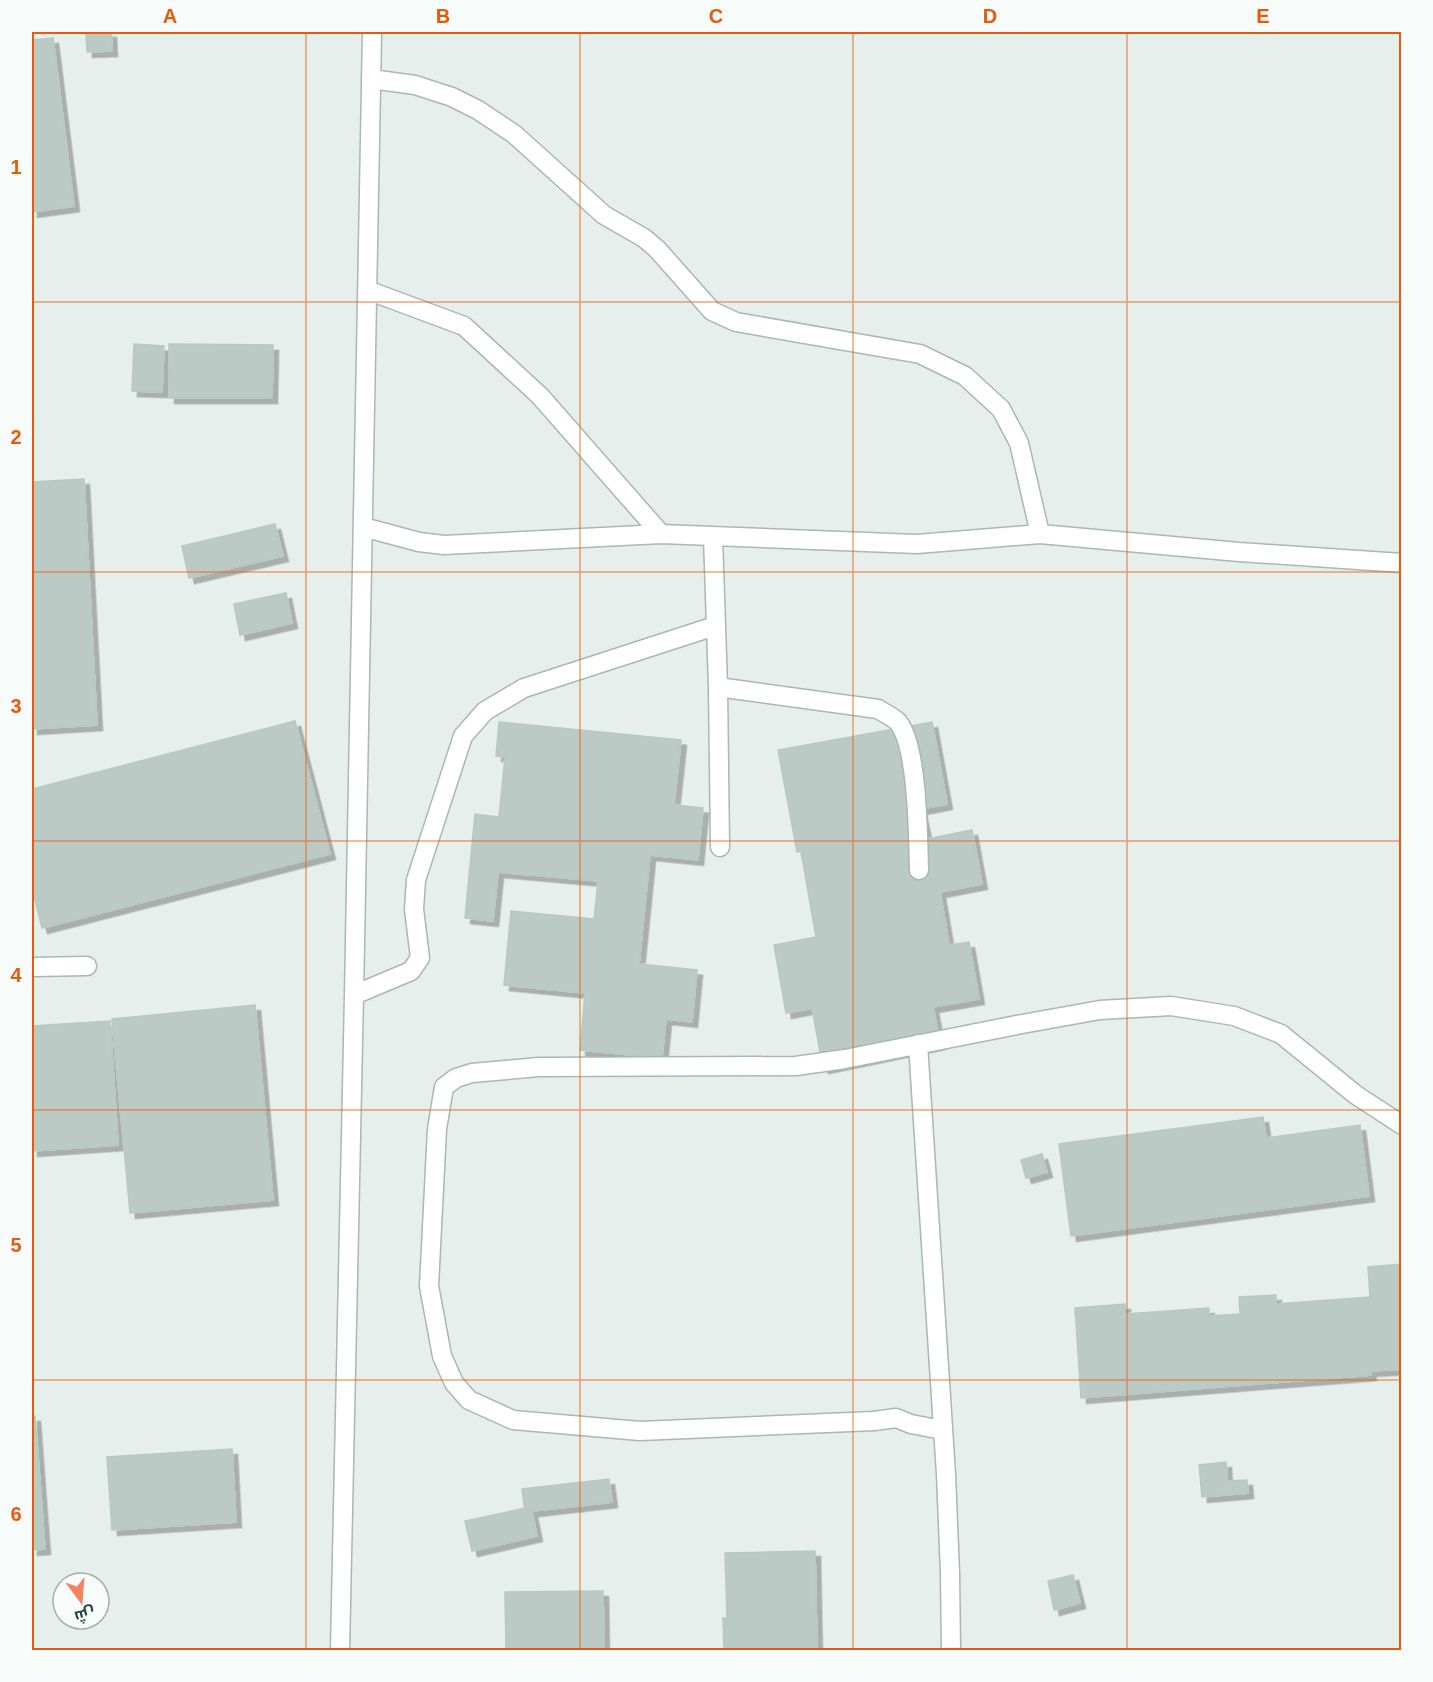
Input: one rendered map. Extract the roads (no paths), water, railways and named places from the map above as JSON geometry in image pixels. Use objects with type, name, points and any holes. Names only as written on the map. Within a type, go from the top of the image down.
[{"type":"street","points":[[340,1650],[372,32]]},
{"type":"street","points":[[371,79],[415,85],[452,97],[478,110],[514,134],[604,215],[644,238],[657,249],[712,311],[736,322],[920,354],[965,376],[1001,409],[1019,443],[1040,534]]},
{"type":"street","points":[[367,290],[464,326],[540,396],[661,534]]},
{"type":"street","points":[[363,527],[419,542],[444,545],[661,534],[917,544],[1040,534],[1239,552],[1401,563]]},
{"type":"street","points":[[712,536],[718,687],[720,848]]},
{"type":"street","points":[[354,995],[411,971],[420,958],[414,909],[416,880],[463,736],[485,711],[524,688],[715,626]]},
{"type":"street","points":[[718,687],[878,710],[897,721],[906,736],[914,781],[919,870]]},
{"type":"street","points":[[32,967],[87,966]]},
{"type":"street","points":[[942,1430],[911,1424],[896,1418],[874,1421],[640,1431],[513,1420],[469,1400],[454,1383],[442,1356],[429,1286],[437,1129],[444,1087],[456,1078],[472,1073],[539,1067],[796,1066],[846,1059],[1100,1010],[1171,1006],[1234,1016],[1281,1034],[1356,1095],[1401,1125]]},
{"type":"street","points":[[918,1044],[949,1551],[951,1650]]}]
